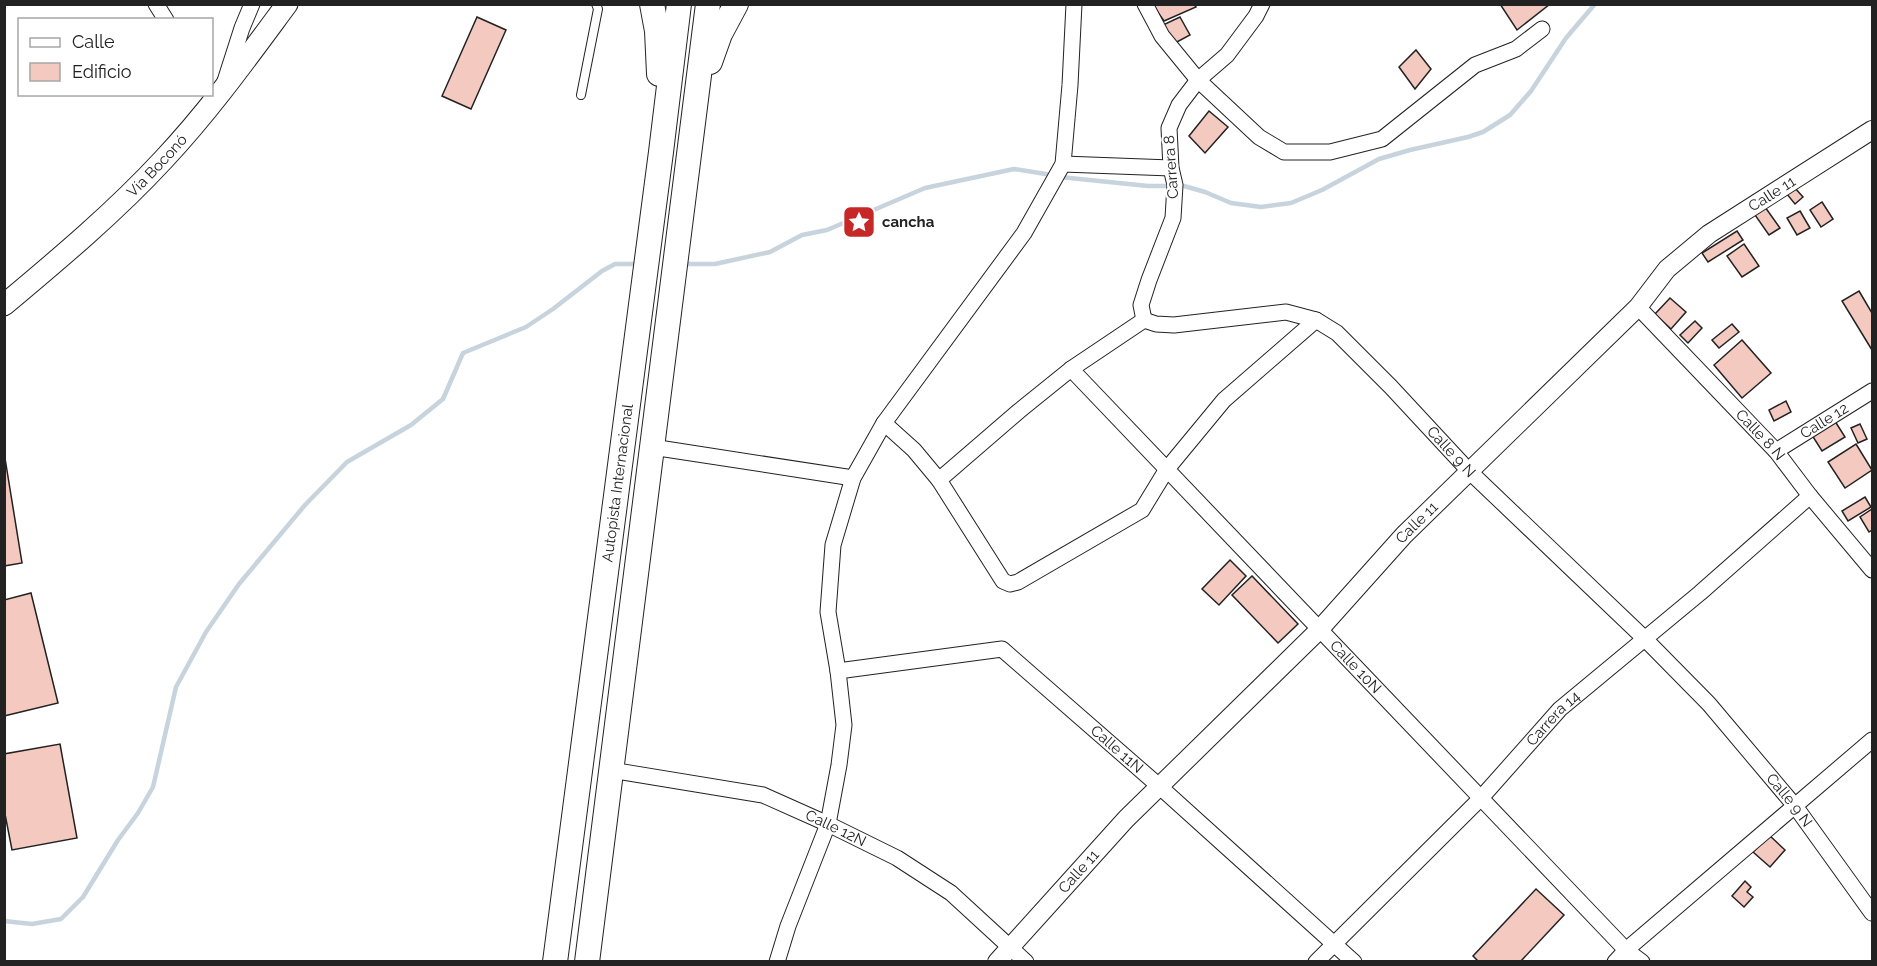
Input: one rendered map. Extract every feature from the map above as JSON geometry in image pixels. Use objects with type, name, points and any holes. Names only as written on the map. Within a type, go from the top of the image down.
[{"type":"highway","points":[[652,4],[658,44],[661,152]]},
{"type":"highway","name":"Autopista Internacional","points":[[555,962],[679,4]]},
{"type":"highway","name":"Autopista Internacional","points":[[587,962],[708,4]]},
{"type":"highway","points":[[694,110],[720,34],[735,4]]},
{"type":"main road","name":"Vía Boconó","points":[[4,305],[75,246],[163,160],[222,92],[287,4]]},
{"type":"street","points":[[156,4],[165,18]]},
{"type":"street","points":[[222,92],[252,4]]},
{"type":"street","points":[[777,962],[788,926],[828,824],[839,765],[844,725],[828,612],[833,545],[853,478],[884,423],[1024,233],[1063,164],[1074,4]]},
{"type":"street","points":[[1145,4],[1162,36],[1198,80],[1259,137],[1284,152],[1330,152],[1382,139],[1476,64],[1516,49],[1542,29]]},
{"type":"street","name":"Carrera 8","points":[[1144,320],[1141,305],[1173,218],[1175,185],[1171,168],[1169,128],[1179,105],[1198,80],[1227,55],[1256,16],[1262,4]]},
{"type":"street","name":"Calle 11","points":[[997,962],[1103,843],[1319,630],[1404,535],[1638,306],[1667,269],[1709,234],[1872,132]]},
{"type":"street","points":[[1063,164],[1171,168]]},
{"type":"street","name":"Calle 8 N","points":[[1638,306],[1776,451],[1872,570]]},
{"type":"street","name":"Calle 9 N","points":[[1144,320],[1156,324],[1174,325],[1286,312],[1316,320],[1337,333],[1469,471],[1644,638],[1709,704],[1796,806],[1872,914]]},
{"type":"street","points":[[939,480],[1071,369],[1144,320]]},
{"type":"street","points":[[884,423],[914,450],[939,480],[1003,581],[1010,584],[1142,510],[1167,469],[1224,400],[1316,320]]},
{"type":"street","name":"Calle 10N","points":[[1071,369],[1626,950],[1642,962]]},
{"type":"street","name":"Calle 12","points":[[1776,451],[1872,392]]},
{"type":"street","points":[[652,447],[853,478]]},
{"type":"street","name":"Carrera 14","points":[[1316,962],[1481,798],[1560,709],[1700,593],[1810,496]]},
{"type":"street","name":"Calle 11N","points":[[838,671],[1002,649],[1160,786],[1354,962]]},
{"type":"street","points":[[1615,962],[1626,950],[1872,740]]},
{"type":"street","name":"Calle 12N","points":[[611,770],[763,795],[828,824],[897,858],[951,893],[1026,962]]},
{"type":"lane","points":[[581,95],[598,9],[596,4]]},
{"type":"building","points":[[1152,4],[1194,4],[1196,7],[1164,21]]},
{"type":"building","points":[[1500,4],[1550,4],[1517,30]]},
{"type":"building","points":[[477,17],[506,30],[471,109],[442,96]]},
{"type":"building","points":[[1180,17],[1190,35],[1175,43],[1163,25]]},
{"type":"building","points":[[1416,50],[1431,69],[1415,89],[1399,67]]},
{"type":"building","points":[[1209,111],[1228,127],[1205,153],[1189,136]]},
{"type":"building","points":[[1794,187],[1803,197],[1795,204],[1786,193]]},
{"type":"building","points":[[1822,202],[1833,219],[1821,227],[1810,210]]},
{"type":"building","points":[[1765,207],[1780,228],[1769,235],[1755,215]]},
{"type":"building","points":[[1800,211],[1810,228],[1797,235],[1787,218]]},
{"type":"building","points":[[1737,231],[1743,240],[1708,262],[1702,253]]},
{"type":"building","points":[[1744,244],[1759,266],[1742,277],[1727,256]]},
{"type":"building","points":[[1859,291],[1872,313],[1872,350],[1842,301]]},
{"type":"building","points":[[1670,298],[1686,312],[1671,329],[1655,314]]},
{"type":"building","points":[[1695,321],[1702,328],[1688,343],[1680,335]]},
{"type":"building","points":[[1732,324],[1739,332],[1719,348],[1712,340]]},
{"type":"building","points":[[1742,340],[1771,373],[1742,398],[1714,365]]},
{"type":"building","points":[[1786,401],[1791,412],[1774,421],[1769,410]]},
{"type":"building","points":[[1833,418],[1845,437],[1822,451],[1810,432]]},
{"type":"building","points":[[1860,424],[1867,439],[1858,443],[1851,428]]},
{"type":"building","points":[[1856,444],[1872,470],[1845,488],[1828,462]]},
{"type":"building","points":[[4,452],[22,563],[4,566]]},
{"type":"building","points":[[1865,497],[1871,507],[1848,521],[1842,511]]},
{"type":"building","points":[[1872,509],[1872,530],[1869,532],[1860,517]]},
{"type":"building","points":[[1230,560],[1246,576],[1219,605],[1202,589]]},
{"type":"building","points":[[1252,576],[1298,624],[1278,643],[1232,595]]},
{"type":"building","points":[[31,593],[58,703],[4,716],[4,600]]},
{"type":"building","points":[[60,744],[77,838],[12,850],[4,809],[4,754]]},
{"type":"building","points":[[1769,835],[1785,850],[1770,867],[1753,852]]},
{"type":"building","points":[[1745,881],[1751,887],[1747,892],[1753,897],[1744,907],[1732,896]]},
{"type":"building","points":[[1536,889],[1564,915],[1520,962],[1479,962],[1473,956]]},
{"type":"waterway","points":[[1060,177],[1148,186],[1184,186],[1231,203],[1261,207],[1291,203],[1322,190],[1379,159],[1483,132],[1510,115],[1531,91],[1566,38],[1595,4]]},
{"type":"waterway","points":[[682,264],[715,264],[770,252],[802,235],[827,230],[925,188],[1014,169],[1052,175]]},
{"type":"waterway","points":[[4,921],[32,924],[61,919],[83,897],[153,787],[176,687],[206,632],[239,584],[305,505],[347,462],[411,425],[443,399],[463,353],[526,327],[615,264],[638,264]]},
{"type":"place","name":"cancha","points":[[859,222]]}]
